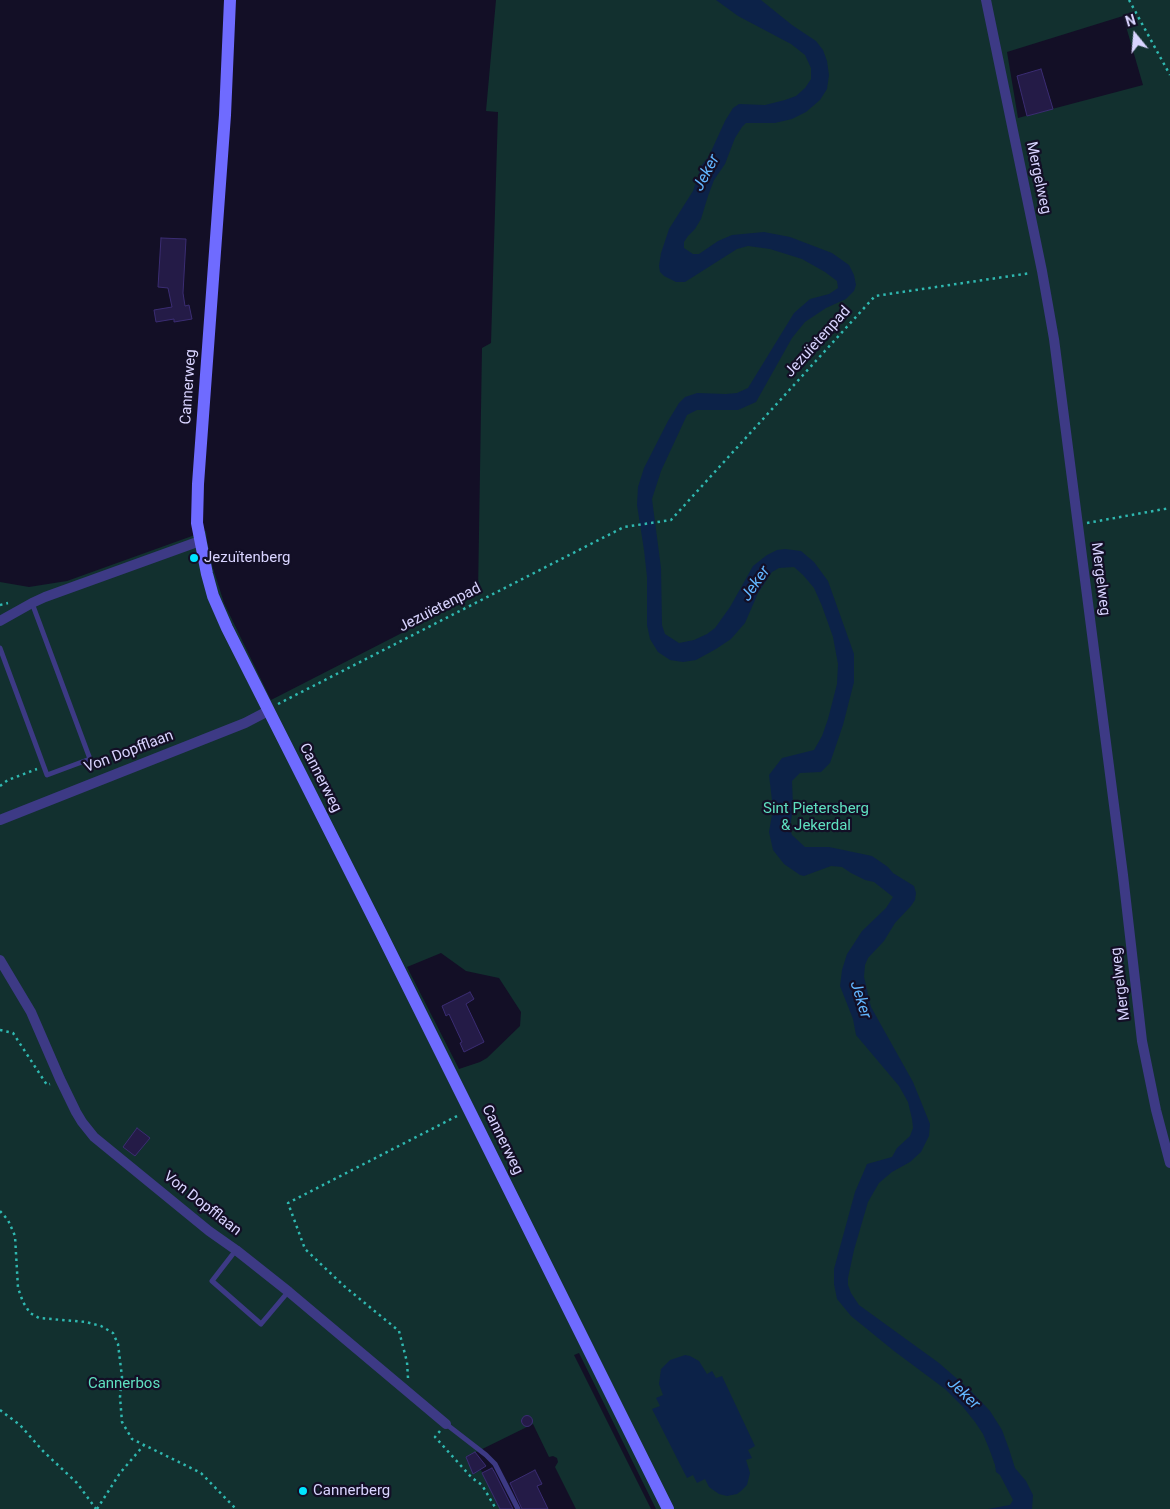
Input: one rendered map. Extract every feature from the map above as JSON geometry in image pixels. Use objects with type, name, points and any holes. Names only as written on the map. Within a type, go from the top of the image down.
[{"type":"main road","name":"Cannerweg","points":[[230,0],[226,115],[198,484],[198,522],[207,574],[216,603],[227,628],[668,1509]]},
{"type":"street","name":"Mergelweg","points":[[986,0],[1042,271],[1054,340],[1142,1041],[1156,1110],[1170,1163]]},
{"type":"street","points":[[0,621],[32,603],[200,541]]},
{"type":"street","name":"Von Dopfflaan","points":[[0,820],[245,723],[268,711]]},
{"type":"street","name":"Von Dopfflaan","points":[[0,960],[31,1012],[60,1080],[82,1122],[94,1137],[209,1231],[289,1292],[446,1424]]},
{"type":"lane","points":[[0,648],[47,775],[90,759],[32,603]]},
{"type":"lane","points":[[236,1250],[212,1281],[260,1324],[289,1292]]},
{"type":"lane","points":[[446,1424],[486,1454],[495,1464],[518,1509]]},
{"type":"path","points":[[1129,0],[1170,75]]},
{"type":"path","name":"Jezuïetenpad","points":[[268,711],[276,704],[624,526],[671,520],[875,296],[1042,271]]},
{"type":"path","points":[[1078,524],[1170,508]]},
{"type":"path","points":[[0,786],[8,780],[26,773]]},
{"type":"path","points":[[0,1030],[13,1032],[47,1085],[60,1080]]},
{"type":"path","points":[[404,1388],[408,1377],[407,1362],[399,1331],[344,1286],[305,1249],[288,1203],[469,1109]]},
{"type":"path","points":[[0,1211],[8,1220],[15,1236],[18,1288],[23,1302],[30,1313],[40,1318],[86,1322],[101,1326],[113,1333],[118,1344],[122,1378],[120,1398],[122,1422],[132,1439],[201,1473],[236,1509]]},
{"type":"path","points":[[0,1410],[20,1425],[43,1451],[77,1483],[97,1509],[120,1473],[144,1445]]},
{"type":"path","points":[[446,1424],[435,1437],[472,1478],[482,1485],[496,1509]]},
{"type":"green space","name":"Sint Pietersberg & Jekerdal","points":[[496,0],[1170,0],[1170,1509],[656,1509],[579,1353],[574,1355],[651,1509],[576,1509],[555,1467],[558,1462],[557,1458],[549,1457],[533,1424],[466,1457],[473,1473],[481,1470],[500,1509],[0,1509],[0,582],[29,587],[67,581],[206,531],[212,565],[224,603],[271,700],[478,594],[482,348],[491,343],[498,112],[486,111]],"holes":[[[1123,16],[1143,85],[1018,118],[1007,52]],[[441,953],[466,971],[499,978],[521,1012],[520,1026],[487,1058],[459,1069],[407,967]]]},
{"type":"water","name":"Jeker","points":[[716,0],[761,0],[792,25],[816,41],[823,50],[829,75],[827,89],[820,100],[806,112],[792,119],[775,123],[746,123],[742,127],[735,138],[725,164],[714,180],[701,219],[684,242],[684,248],[693,254],[699,254],[718,241],[732,235],[764,232],[790,237],[832,253],[849,265],[856,285],[854,291],[846,299],[826,308],[805,322],[792,338],[756,402],[738,410],[697,410],[687,415],[661,471],[652,499],[661,568],[662,625],[665,634],[679,643],[694,640],[707,634],[715,628],[730,607],[753,566],[777,550],[801,551],[814,562],[828,581],[854,654],[854,682],[843,725],[830,763],[821,772],[800,773],[792,781],[793,807],[790,829],[792,835],[805,847],[829,847],[872,856],[888,867],[893,873],[914,886],[915,900],[895,923],[884,941],[868,958],[864,977],[871,1007],[913,1082],[930,1124],[929,1136],[921,1152],[910,1162],[892,1172],[879,1183],[868,1202],[854,1250],[848,1285],[859,1305],[939,1363],[970,1390],[990,1411],[1002,1430],[1015,1468],[1026,1481],[1033,1495],[1032,1509],[988,1509],[1010,1505],[1013,1500],[1000,1475],[996,1472],[983,1434],[975,1422],[945,1389],[851,1316],[837,1299],[834,1269],[855,1192],[867,1164],[892,1157],[897,1148],[910,1136],[913,1128],[908,1102],[899,1086],[856,1035],[853,1019],[840,986],[847,954],[862,931],[886,908],[893,897],[874,882],[865,880],[842,867],[831,866],[804,876],[800,875],[784,864],[773,850],[769,832],[773,809],[769,775],[782,758],[814,750],[822,736],[828,719],[837,684],[838,664],[833,637],[822,606],[814,588],[794,567],[779,568],[772,572],[758,593],[745,623],[731,639],[696,660],[683,662],[670,660],[658,652],[650,639],[647,625],[647,577],[637,505],[638,487],[644,468],[668,421],[685,397],[697,393],[737,393],[748,388],[794,313],[810,299],[829,294],[838,288],[837,281],[802,259],[770,249],[748,246],[737,249],[685,282],[676,282],[660,272],[661,253],[669,229],[693,191],[702,165],[709,156],[733,108],[739,104],[765,105],[796,96],[811,79],[811,68],[805,55],[791,44],[738,16]]},
{"type":"water","points":[[685,1355],[699,1361],[707,1374],[712,1371],[716,1378],[722,1376],[755,1446],[748,1450],[752,1458],[746,1460],[750,1473],[747,1485],[737,1494],[727,1496],[719,1494],[709,1487],[705,1479],[697,1483],[693,1475],[687,1478],[652,1409],[660,1406],[656,1398],[663,1395],[659,1384],[661,1369],[670,1360]]},
{"type":"building","points":[[1041,69],[1053,109],[1027,116],[1017,76]]},
{"type":"building","points":[[161,238],[186,239],[183,293],[185,306],[189,305],[192,319],[156,322],[154,310],[172,307],[168,288],[158,287]]},
{"type":"building","points":[[470,992],[474,999],[466,1004],[484,1042],[464,1052],[460,1043],[462,1042],[449,1014],[446,1016],[442,1006]]},
{"type":"building","points":[[137,1128],[150,1138],[135,1156],[123,1147]]},
{"type":"building","points":[[527,1415],[533,1421],[527,1427],[521,1421]]},
{"type":"building","points":[[475,1452],[486,1466],[473,1474],[466,1457]]},
{"type":"building","points":[[492,1468],[513,1509],[500,1509],[482,1473]]},
{"type":"building","points":[[535,1470],[542,1484],[537,1486],[548,1509],[522,1509],[510,1483]]},
{"type":"place","name":"Jezuïtenberg","points":[[194,558]]},
{"type":"place","name":"Cannerberg","points":[[303,1491]]},
{"type":"park label","name":"Cannerbos","points":[[124,1384]]}]
